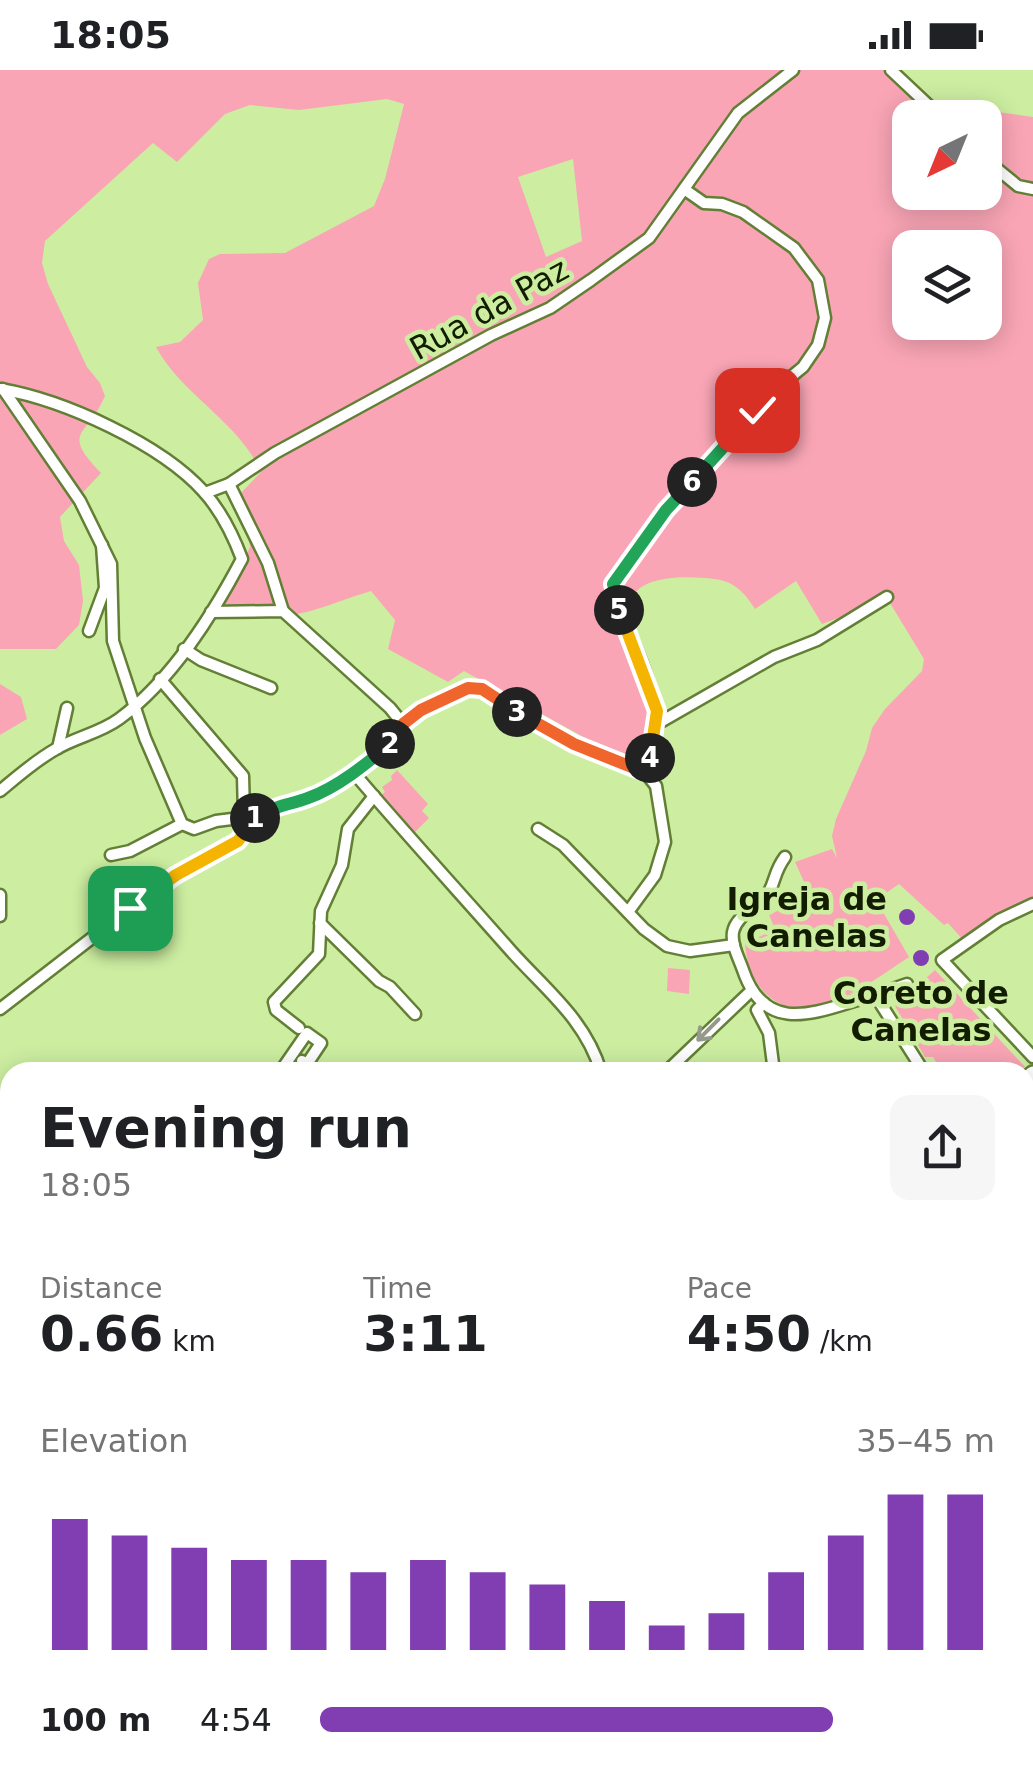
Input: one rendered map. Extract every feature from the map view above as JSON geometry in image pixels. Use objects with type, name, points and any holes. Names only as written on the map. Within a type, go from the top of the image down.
[{"type":"street","name":"Rua da Paz","points":[[205,493],[229,484],[275,453],[491,335],[550,308],[648,238],[738,113],[792,70]]},
{"type":"street","points":[[891,70],[923,100]]},
{"type":"street","points":[[1002,173],[1018,186],[1033,188]]},
{"type":"street","points":[[644,772],[657,711],[613,584],[666,510],[775,390],[802,367],[818,344],[824,318],[818,280],[794,248],[742,212],[722,204],[704,203],[684,188]]},
{"type":"street","points":[[0,790],[58,748],[119,719],[135,704],[160,679],[211,612],[242,559],[224,518],[186,474],[127,436],[65,408],[1,389]]},
{"type":"street","points":[[1,389],[80,501],[111,564],[113,641],[145,738],[182,824],[194,829],[310,798],[354,772],[392,742],[403,724],[446,696],[468,688],[482,689],[549,731],[644,772],[656,786],[666,842],[655,875],[628,912]]},
{"type":"street","points":[[229,484],[268,563],[283,611],[403,724]]},
{"type":"street","points":[[89,630],[105,588],[102,544]]},
{"type":"street","points":[[657,724],[774,657],[817,640],[887,597]]},
{"type":"street","points":[[211,612],[283,611]]},
{"type":"street","points":[[184,648],[201,660],[271,688]]},
{"type":"street","points":[[0,1009],[154,890],[238,841],[250,816],[243,776],[160,679]]},
{"type":"street","points":[[58,748],[66,708]]},
{"type":"street","points":[[354,772],[574,1017],[588,1038],[596,1062]]},
{"type":"street","points":[[308,1062],[321,1043],[279,1013],[273,1004],[320,954],[321,911],[342,865],[348,830],[374,796]]},
{"type":"street","points":[[111,856],[130,851],[182,824]]},
{"type":"street","points":[[538,829],[563,845],[654,938],[679,950],[734,945]]},
{"type":"street","points":[[785,857],[773,873],[769,893],[737,922],[733,933],[752,990],[764,1003],[773,1010],[813,1016],[907,984]]},
{"type":"street","points":[[0,896],[0,916]]},
{"type":"street","points":[[1033,904],[999,920],[942,960],[1033,1058]]},
{"type":"street","points":[[320,924],[415,1014]]},
{"type":"street","points":[[676,1062],[752,990]]},
{"type":"street","points":[[875,995],[918,1062]]},
{"type":"street","points":[[764,1003],[757,1010],[769,1033],[773,1062]]},
{"type":"street","points":[[288,1062],[303,1031]]},
{"type":"street","points":[[293,1055],[304,1062]]},
{"type":"shaded area","points":[[0,70],[892,70],[933,100],[892,100],[892,210],[1002,210],[1002,113],[1033,117],[1033,901],[963,940],[899,884],[876,900],[909,957],[839,999],[800,1008],[782,1005],[761,988],[747,958],[745,944],[775,929],[769,915],[810,895],[795,862],[832,849],[837,858],[832,836],[836,819],[872,728],[922,671],[924,659],[890,603],[822,624],[796,581],[755,609],[738,589],[721,580],[676,578],[639,589],[629,610],[647,685],[649,716],[642,745],[634,758],[616,755],[464,671],[448,682],[388,649],[395,620],[371,591],[315,610],[281,616],[244,611],[223,603],[250,547],[241,493],[261,472],[239,438],[180,380],[156,347],[180,342],[203,320],[198,283],[209,259],[220,254],[285,253],[374,206],[404,104],[387,99],[299,110],[250,105],[225,114],[177,162],[153,143],[45,241],[42,263],[48,284],[105,396],[80,441],[101,473],[60,517],[64,541],[79,565],[83,601],[79,625],[56,649],[0,649]],"holes":[[[573,159],[582,241],[546,257],[518,177]]]},
{"type":"shaded area","points":[[0,684],[21,697],[27,719],[0,735]]},
{"type":"shaded area","points":[[397,770],[428,804],[422,811],[429,818],[415,832],[381,795],[385,792],[382,787]]},
{"type":"shaded area","points":[[668,968],[690,970],[689,994],[667,991]]},
{"type":"shaded area","points":[[935,970],[1020,1062],[936,1062],[933,1057],[925,1057],[895,1006]]},
{"type":"place","name":"Igreja de Canelas","points":[[907,917]]},
{"type":"place","name":"Coreto de Canelas","points":[[921,958]]},
{"type":"route","points":[[130,908],[176,875],[238,841],[256,816],[277,805],[310,798],[354,772],[392,742],[403,724],[421,710],[468,688],[482,689],[574,744],[644,772],[653,747],[657,711],[613,584],[666,510],[757,410]]}]
